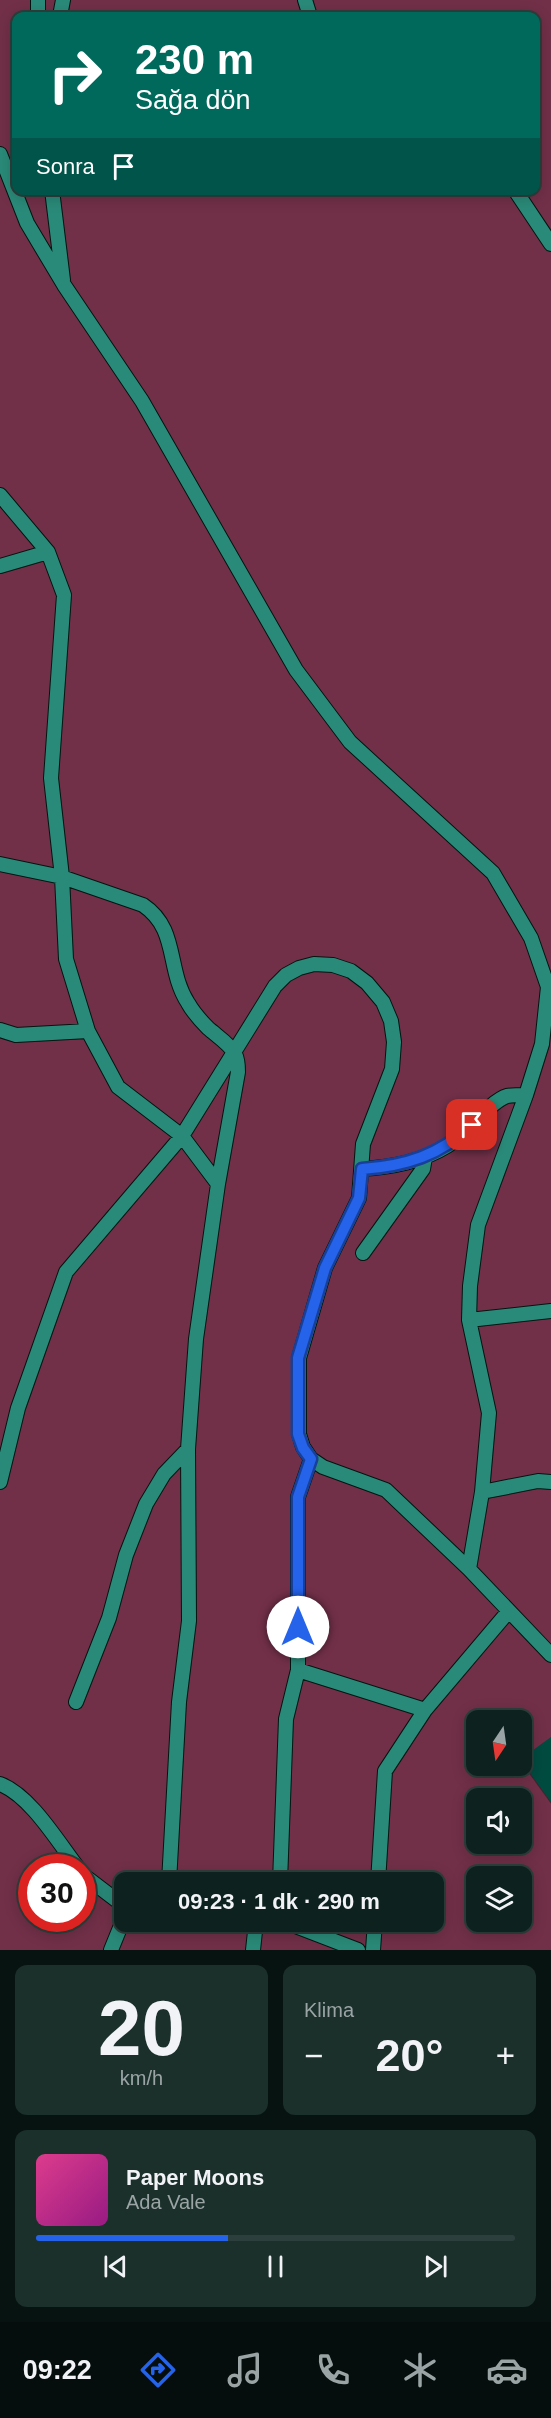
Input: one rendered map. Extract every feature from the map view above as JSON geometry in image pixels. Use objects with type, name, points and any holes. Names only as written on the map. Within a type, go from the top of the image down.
[{"type":"street","points":[[0,154],[12,184]]},
{"type":"street","points":[[16,195],[27,222],[64,285],[142,401],[296,670],[350,742],[493,873],[531,938],[548,987],[547,1045],[478,1225],[470,1286],[469,1320],[489,1413],[482,1492],[469,1569]]},
{"type":"street","points":[[53,195],[64,285]]},
{"type":"street","points":[[518,195],[551,244]]},
{"type":"street","points":[[0,495],[48,552],[64,595],[51,778],[62,877],[66,959],[88,1030],[118,1087],[182,1136],[218,1184]]},
{"type":"street","points":[[0,566],[48,552]]},
{"type":"street","points":[[0,864],[62,877],[154,912],[168,934],[175,976],[187,1003],[206,1026],[234,1051],[237,1072],[196,1339],[188,1449],[189,1621],[179,1702],[170,1872]]},
{"type":"street","points":[[0,1482],[18,1408],[66,1272],[182,1136],[275,986],[286,975],[299,968],[314,964],[333,965],[351,971],[367,983],[383,1002],[391,1021],[394,1042],[392,1069],[363,1144],[359,1198],[325,1268],[298,1358],[298,1434],[303,1448],[311,1459],[323,1467],[386,1490],[469,1569],[551,1655]]},
{"type":"street","points":[[0,1030],[16,1035],[88,1030]]},
{"type":"street","points":[[362,1169],[388,1167],[425,1157],[460,1137],[498,1100],[507,1096],[526,1095]]},
{"type":"street","points":[[363,1253],[423,1169],[425,1157]]},
{"type":"street","points":[[469,1320],[551,1311]]},
{"type":"street","points":[[76,1702],[109,1618],[126,1555],[146,1504],[164,1474],[188,1449]]},
{"type":"street","points":[[280,1872],[286,1719],[298,1670],[298,1497],[311,1459]]},
{"type":"street","points":[[482,1492],[538,1481],[551,1482]]},
{"type":"street","points":[[379,1872],[385,1771],[425,1710],[508,1612]]},
{"type":"street","points":[[298,1670],[425,1710]]},
{"type":"street","points":[[0,1784],[12,1788],[28,1804],[67,1854]]},
{"type":"street","points":[[96,1885],[114,1898]]},
{"type":"street","points":[[111,1950],[118,1932]]},
{"type":"street","points":[[253,1950],[255,1932]]},
{"type":"street","points":[[311,1932],[358,1950]]},
{"type":"street","points":[[373,1950],[374,1932]]},
{"type":"shaded area","points":[[0,0],[551,0],[551,1950],[0,1950]]},
{"type":"building","points":[[551,1737],[551,1802],[532,1776],[532,1751]]},
{"type":"route","points":[[298,1627],[298,1497],[311,1459],[303,1448],[298,1434],[298,1358],[325,1268],[359,1198],[362,1169],[388,1167],[425,1157],[460,1137],[472,1125]]}]
